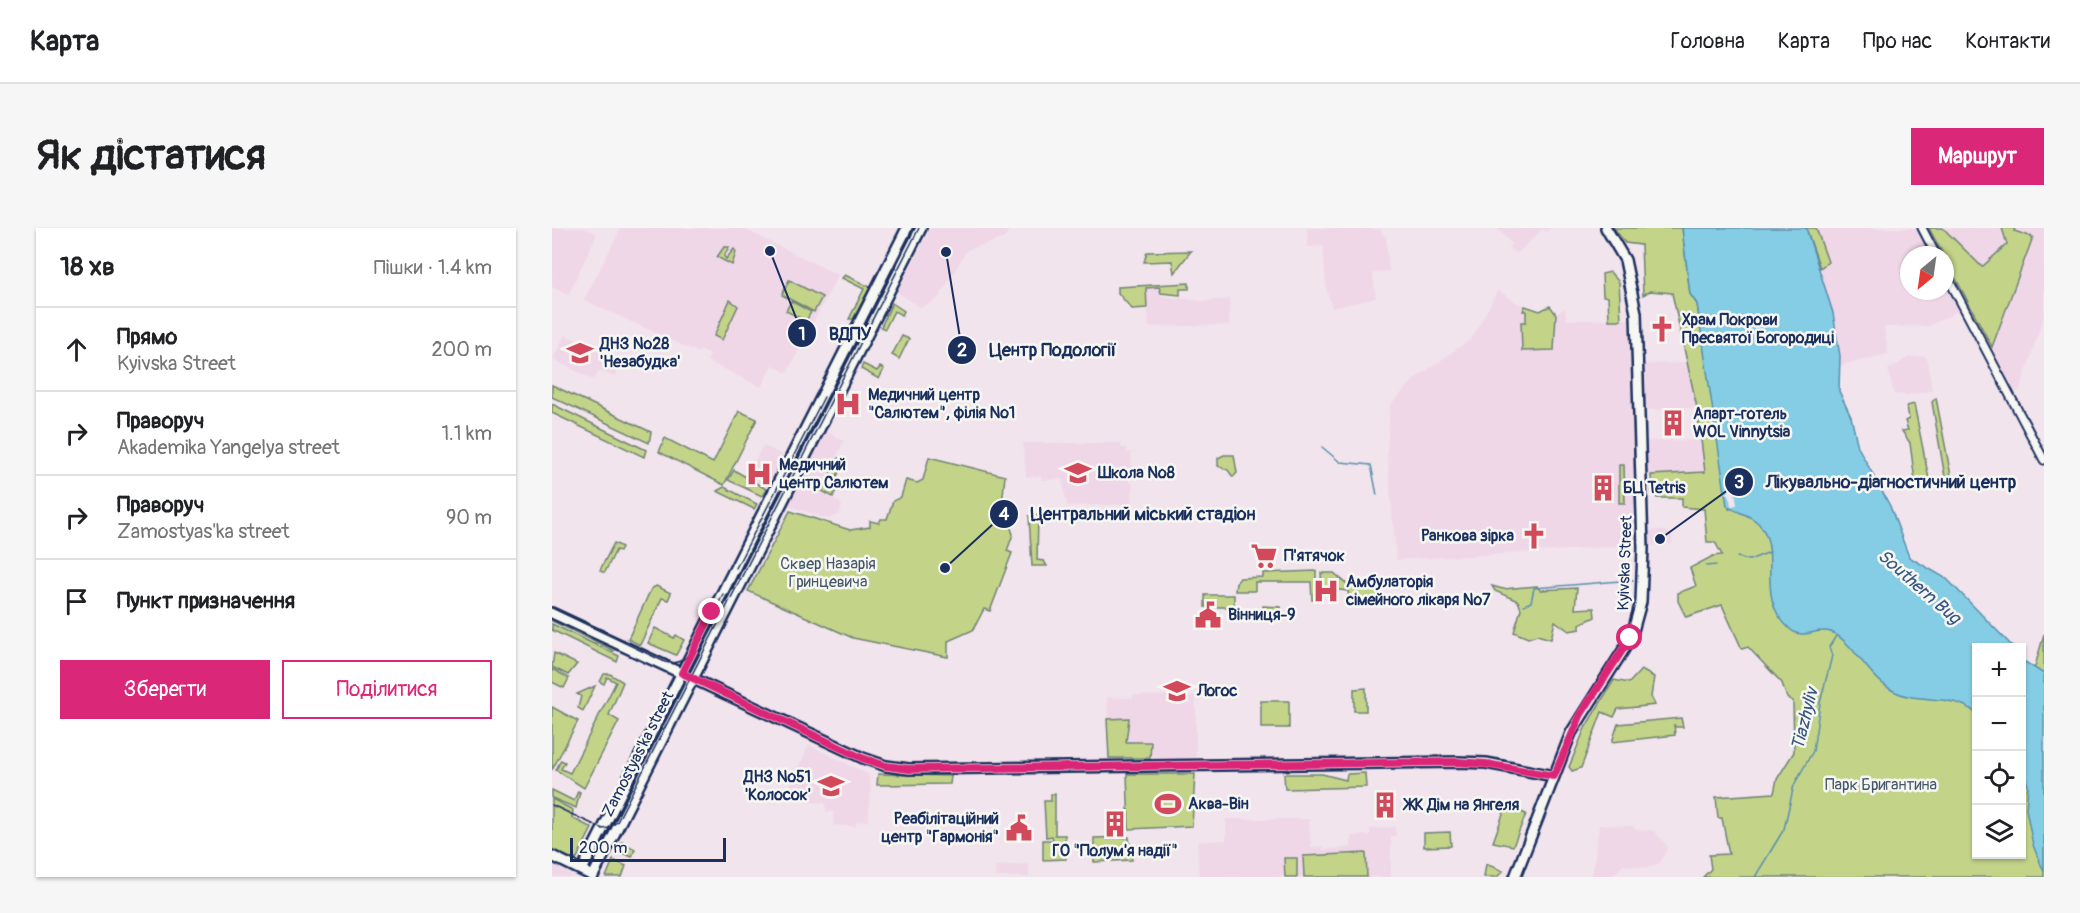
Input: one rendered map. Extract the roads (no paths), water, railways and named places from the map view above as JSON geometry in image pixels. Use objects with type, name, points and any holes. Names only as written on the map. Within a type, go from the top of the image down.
[{"type":"main road","name":"Zamostyas'ka street","points":[[582,870],[907,228]]},
{"type":"main road","name":"Zamostyas'ka street","points":[[594,877],[921,228]]},
{"type":"main road","name":"Kyivska Street","points":[[1515,877],[1581,714],[1630,638],[1641,602],[1643,548],[1636,313],[1625,260],[1606,228]]},
{"type":"main road","points":[[552,613],[694,677],[862,758],[897,768],[1458,762],[1486,764],[1554,776]]},
{"type":"main road","points":[[552,856],[594,877]]},
{"type":"street","points":[[1922,228],[1931,246]]},
{"type":"street","points":[[1954,289],[2044,460]]},
{"type":"water","name":"Southern Bug","points":[[1682,228],[1806,228],[1833,313],[1840,356],[1839,391],[1851,417],[1858,447],[1890,506],[1909,557],[1947,579],[2009,643],[1972,643],[1972,710],[1955,702],[1900,694],[1874,676],[1839,636],[1826,631],[1796,633],[1779,617],[1770,589],[1769,548],[1766,535],[1755,521],[1727,506],[1697,304],[1690,294]]},
{"type":"water","points":[[2026,663],[2044,674],[2044,872],[2033,845],[2026,809],[2028,786],[2026,779]]},
{"type":"waterway","points":[[1322,447],[1340,462],[1371,465],[1377,495]]},
{"type":"waterway","points":[[1737,557],[1749,560],[1770,552]]},
{"type":"waterway","points":[[1706,566],[1716,565]]},
{"type":"waterway","points":[[1524,605],[1531,602],[1534,588],[1633,580]]},
{"type":"waterway","name":"Tiazhyliv","points":[[1755,877],[1784,829],[1794,785],[1813,751],[1820,703],[1832,656],[1829,647],[1836,636]]},
{"type":"tram line","points":[[552,805],[603,829],[617,822],[919,228]]},
{"type":"tram line","points":[[736,568],[824,397]]},
{"type":"tram line","points":[[552,608],[665,662],[676,663],[694,650],[701,640],[723,594]]},
{"type":"place","name":"ВДПУ","points":[[770,251]]},
{"type":"place","name":"Центр Подології","points":[[946,252]]},
{"type":"place","name":"Храм Покрови Пресвятої Богородиці","points":[[1662,329]]},
{"type":"place","name":"ДНЗ №28 'Незабудка'","points":[[580,353]]},
{"type":"place","name":"Медичний центр \"Салютем\", філія №1","points":[[848,404]]},
{"type":"place","name":"Апарт-готель WOL Vinnytsia","points":[[1673,423]]},
{"type":"place","name":"Школа №8","points":[[1078,473]]},
{"type":"place","name":"Медичний центр Салютем","points":[[759,474]]},
{"type":"place","name":"БЦ Tetris","points":[[1603,488]]},
{"type":"place","name":"Ранкова зірка","points":[[1534,536]]},
{"type":"place","name":"Лікувально-діагностичний центр","points":[[1660,539]]},
{"type":"place","name":"П'ятячок","points":[[1264,556]]},
{"type":"place","name":"Центральний міський стадіон","points":[[945,568]]},
{"type":"place","name":"Амбулаторія сімейного лікаря №7","points":[[1326,591]]},
{"type":"place","name":"Вінниця-9","points":[[1208,615]]},
{"type":"place","name":"Логос","points":[[1177,691]]},
{"type":"place","name":"ДНЗ №51 'Колосок'","points":[[831,786]]},
{"type":"place","name":"Аква-Він","points":[[1168,804]]},
{"type":"place","name":"ЖК Дім на Янгеля","points":[[1385,805]]},
{"type":"place","name":"ГО \"Полум'я надії\"","points":[[1115,824]]},
{"type":"place","name":"Реабілітаційний центр \"Гармонія\"","points":[[1019,828]]},
{"type":"park label","name":"Сквер Назарія Гринцевича","points":[[828,573]]},
{"type":"park label","name":"Парк Бригантина","points":[[1881,785]]}]
